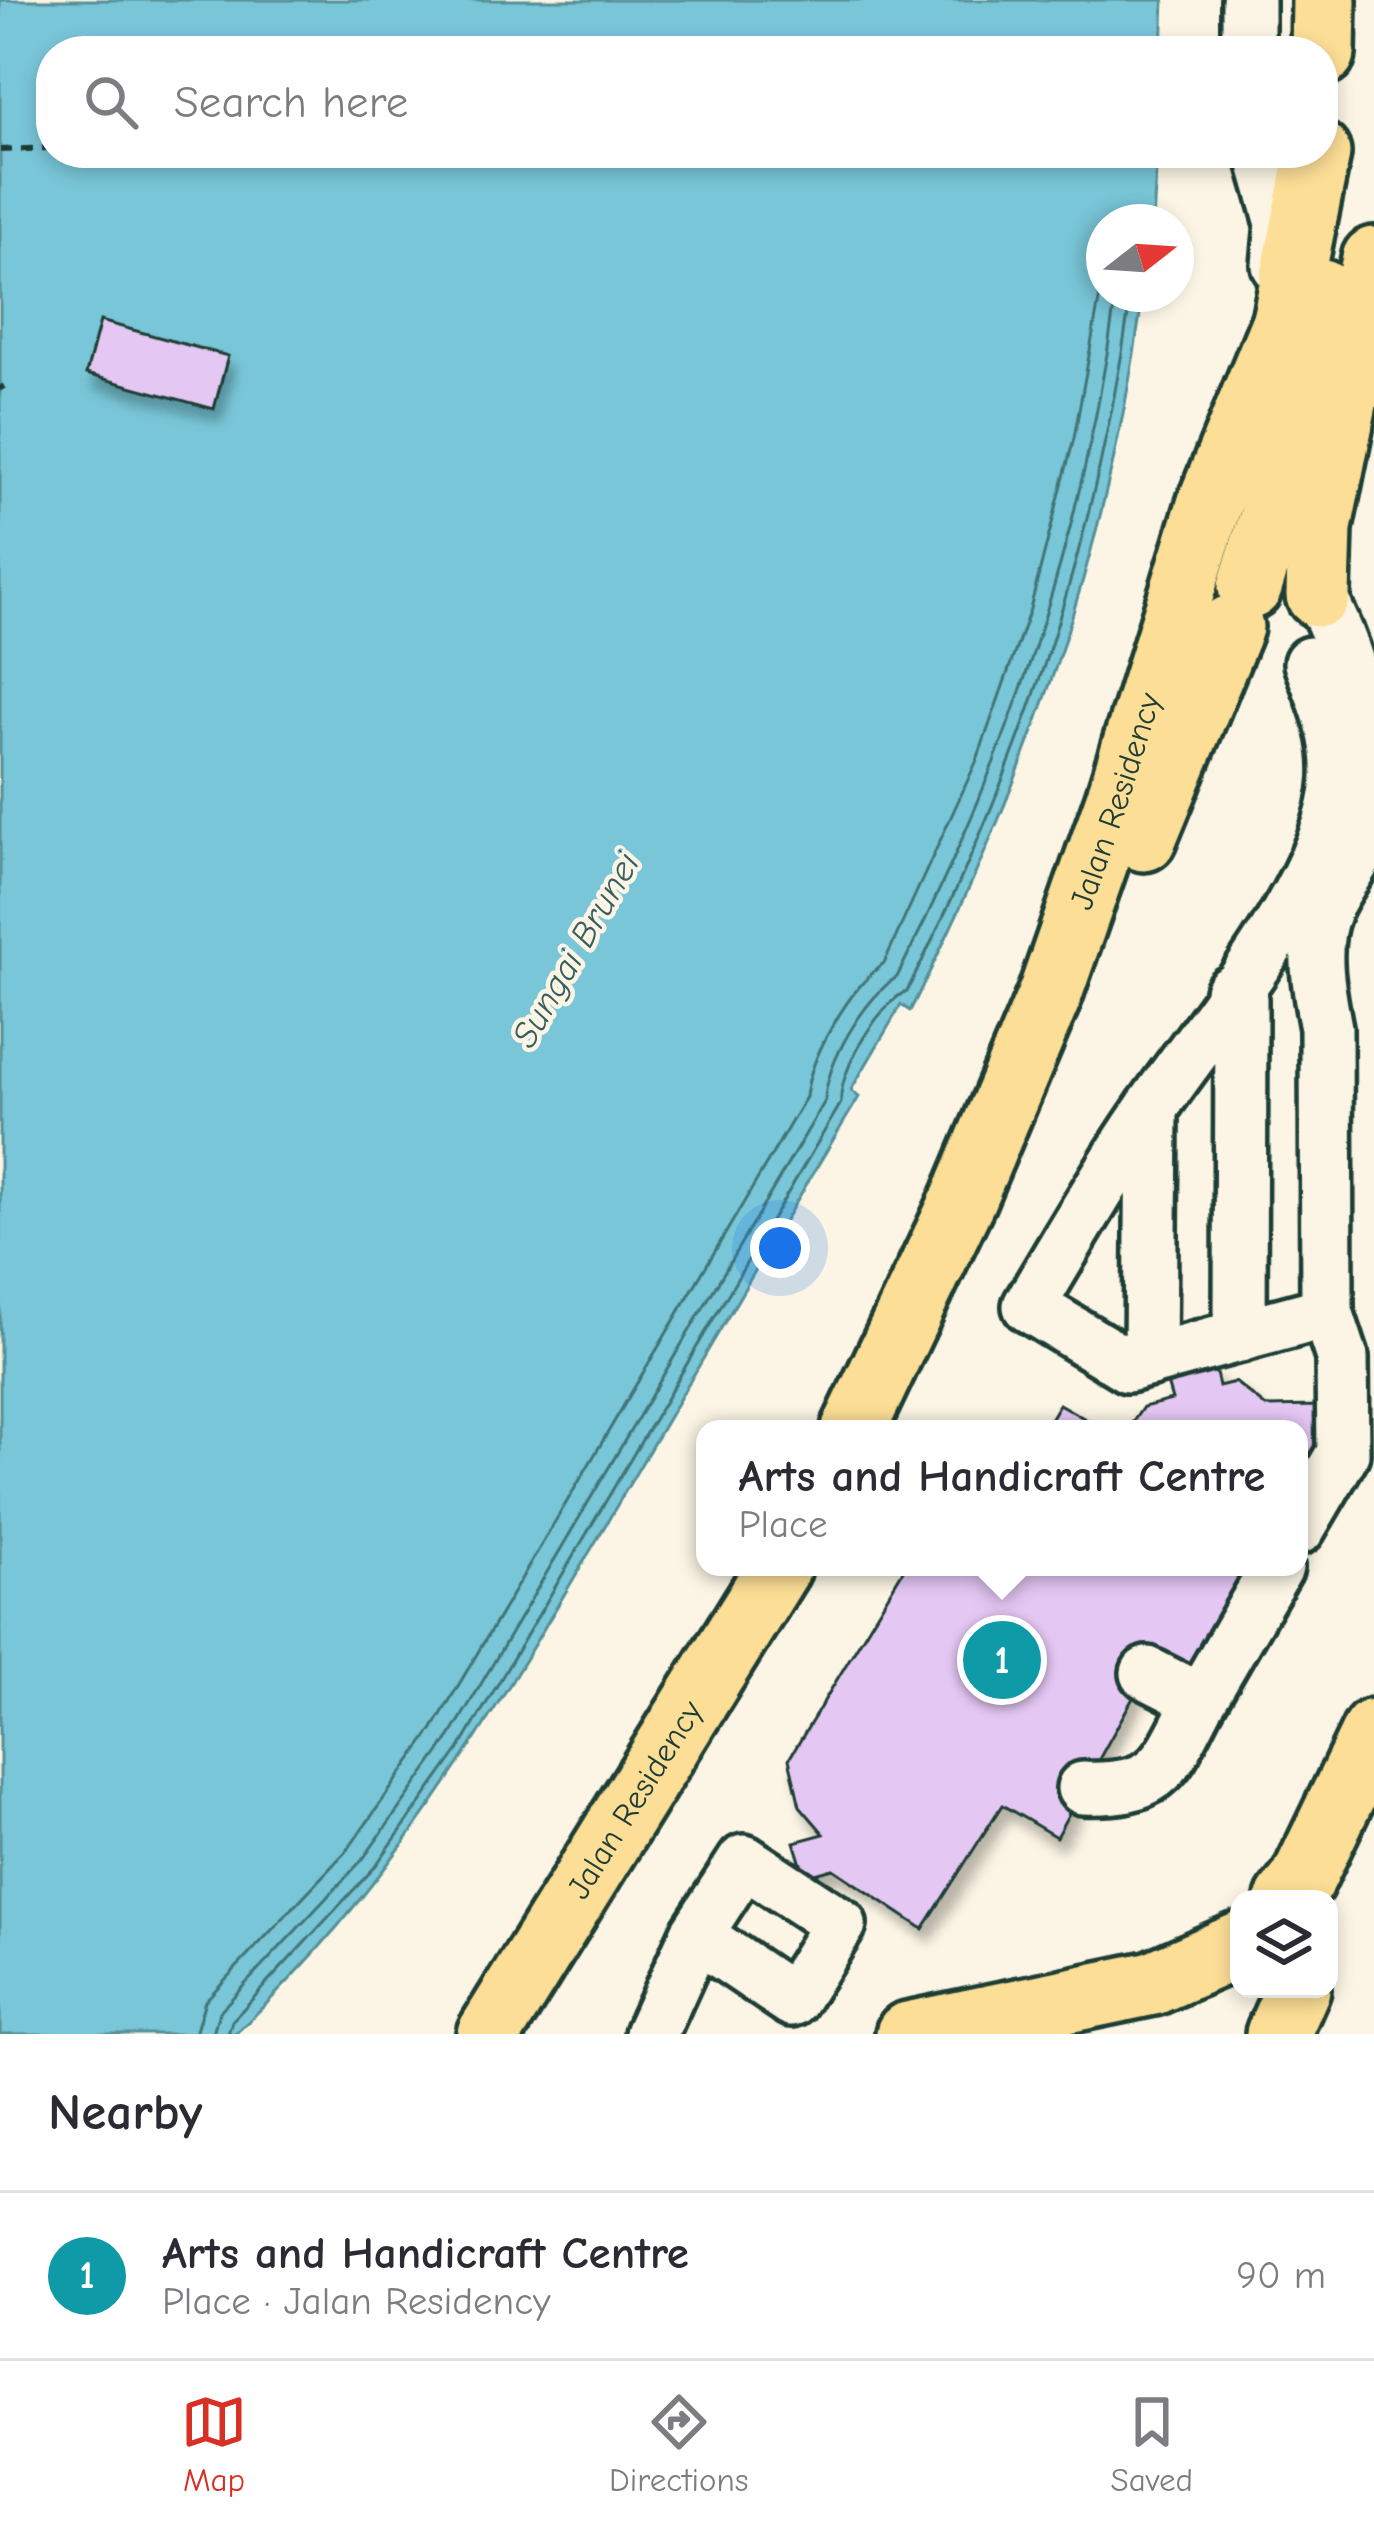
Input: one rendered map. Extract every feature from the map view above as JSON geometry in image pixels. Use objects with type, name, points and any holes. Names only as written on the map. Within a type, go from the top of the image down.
[{"type":"main road","points":[[1323,36],[1324,0]]},
{"type":"main road","name":"Jalan Residency","points":[[858,1420],[955,1218],[1050,994],[1146,712],[1210,502],[1297,275],[1316,168]]},
{"type":"main road","points":[[1050,994],[1139,850],[1264,556],[1314,349],[1326,268],[1320,168]]},
{"type":"main road","points":[[1322,601],[1324,505],[1374,260]]},
{"type":"main road","name":"Jalan Residency","points":[[489,2034],[773,1576]]},
{"type":"main road","points":[[1293,1890],[1323,1840],[1374,1731]]},
{"type":"main road","points":[[1338,1896],[1374,1805]]},
{"type":"main road","points":[[908,2034],[1153,1983],[1228,1959]]},
{"type":"main road","points":[[1264,2034],[1268,1998]]},
{"type":"main road","points":[[1278,2034],[1294,1998]]},
{"type":"lane","points":[[1248,0],[1248,36]]},
{"type":"lane","points":[[1261,372],[1282,223],[1266,168]]},
{"type":"lane","points":[[1308,1513],[1343,1453],[1342,1358],[1327,1312],[1326,1028],[1318,984],[1324,910],[1366,836],[1374,788],[1373,726],[1366,697],[1322,601],[1293,578],[1278,576],[1240,607],[1241,656],[1253,666],[1282,674],[1310,663],[1327,638],[1322,601]]},
{"type":"lane","points":[[1310,663],[1336,741],[1338,780],[1330,825],[1295,901],[1236,996],[1152,1108],[1029,1306],[1128,1366],[1327,1312]]},
{"type":"lane","points":[[1236,996],[1321,1001]]},
{"type":"lane","points":[[1236,996],[1240,1336]]},
{"type":"lane","points":[[1150,1360],[1152,1108]]},
{"type":"lane","points":[[1083,1787],[1140,1785],[1166,1764],[1272,1576]]},
{"type":"lane","points":[[1147,1673],[1200,1700]]},
{"type":"lane","points":[[651,2034],[696,1935]]},
{"type":"path","points":[[0,150],[36,149]]},
{"type":"water","name":"Sungai Brunei","points":[[0,0],[1164,0],[1163,36],[36,36],[36,168],[1156,168],[1154,204],[1086,204],[1086,312],[1140,312],[1109,481],[1085,572],[1026,751],[910,1011],[901,1005],[851,1090],[859,1097],[478,1735],[343,1920],[235,2034],[0,2034]]},
{"type":"building","points":[[100,321],[228,356],[214,409],[86,374]]},
{"type":"building","points":[[1215,1369],[1219,1386],[1235,1382],[1266,1407],[1320,1406],[1321,1443],[1308,1467],[1308,1420],[1134,1420],[1143,1407],[1172,1400],[1167,1383]]},
{"type":"building","points":[[1059,1404],[1087,1420],[1049,1420]]},
{"type":"building","points":[[900,1576],[1249,1576],[1198,1670],[1160,1649],[1056,1837],[1002,1805],[923,1929],[833,1869],[805,1877],[794,1842],[824,1834],[800,1806],[789,1759]]},
{"type":"place","name":"Arts and Handicraft Centre","points":[[1002,1660]]}]
